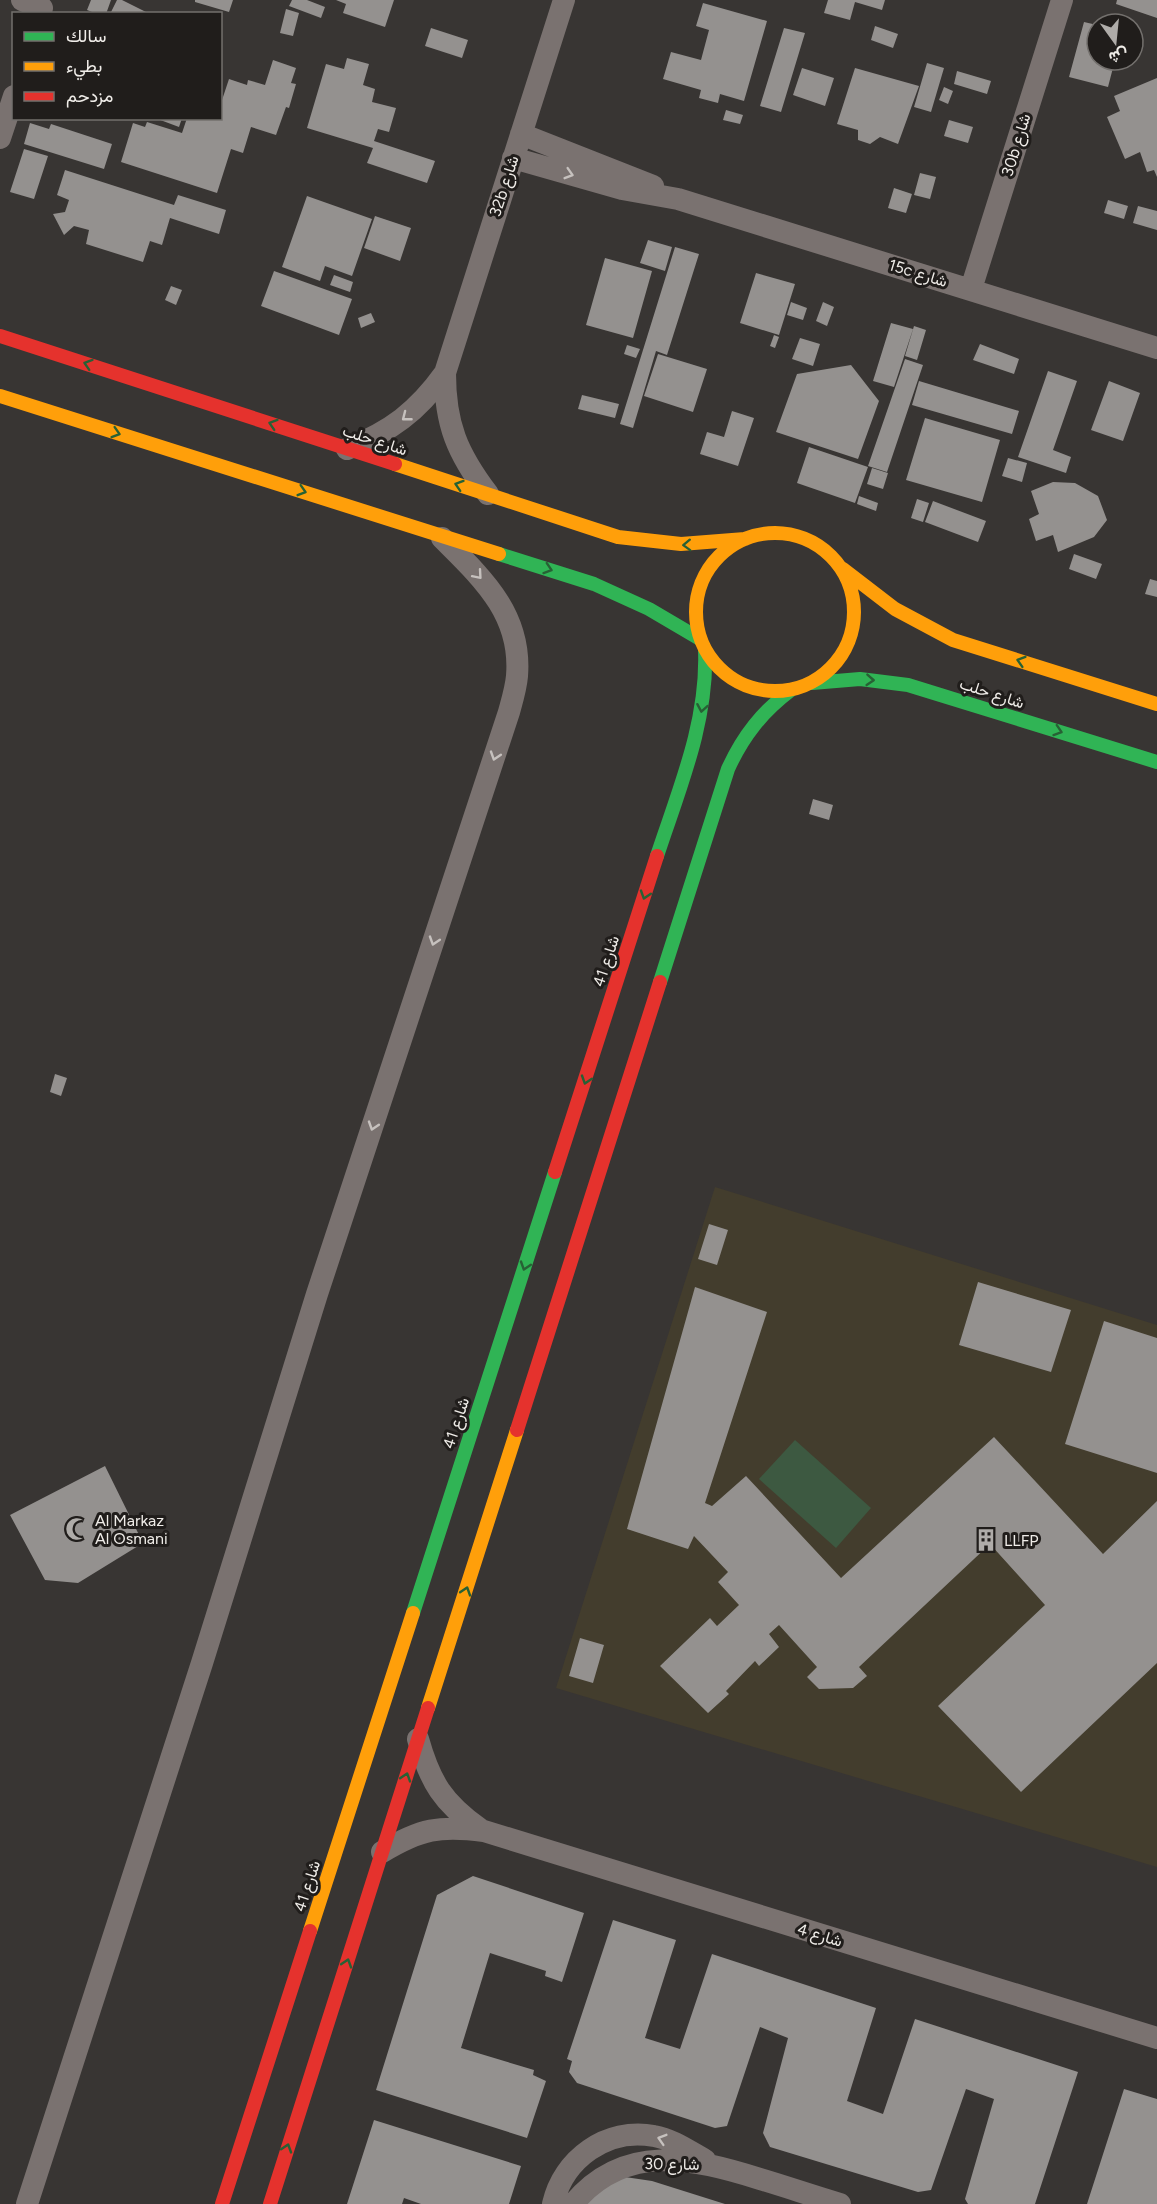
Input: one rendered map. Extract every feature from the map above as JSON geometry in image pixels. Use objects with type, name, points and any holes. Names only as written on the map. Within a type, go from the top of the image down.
[{"type":"street","name":"32b شارع","points":[[488,494],[468,466],[450,427],[445,402],[445,373],[564,0]]},
{"type":"street","name":"30b شارع","points":[[971,289],[1062,0]]},
{"type":"street","points":[[0,138],[12,102]]},
{"type":"street","name":"15c شارع","points":[[521,134],[628,175],[678,199]]},
{"type":"street","name":"15c شارع","points":[[513,158],[622,189],[678,199],[1157,348]]},
{"type":"street","points":[[0,319],[7,338]]},
{"type":"street","name":"شارع حلب","points":[[7,338],[618,537],[681,546],[713,544],[745,538]]},
{"type":"street","name":"32b شارع","points":[[347,448],[386,431],[413,412],[445,373]]},
{"type":"street","points":[[0,396],[594,584],[649,609],[702,645]]},
{"type":"street","points":[[27,2204],[202,1663],[317,1294],[509,712],[517,676],[515,639],[502,605],[479,575],[437,533]]},
{"type":"street","points":[[843,569],[852,589],[855,610],[853,633],[844,653],[830,670],[812,683],[791,690],[771,692],[751,688],[732,680],[716,666],[702,645],[696,620],[696,599],[702,580],[713,563],[727,549],[745,538],[766,533],[788,534],[809,540],[828,552],[867,591],[922,626],[953,640],[1157,704]]},
{"type":"street","name":"شارع 41","points":[[222,2204],[698,730],[706,676],[702,645]]},
{"type":"street","name":"شارع حلب","points":[[812,683],[860,679],[909,685],[1157,762]]},
{"type":"street","points":[[270,2204],[728,769],[738,745],[752,724],[770,705],[791,690]]},
{"type":"street","name":"شارع 4","points":[[418,1739],[426,1767],[440,1793],[459,1815],[484,1832]]},
{"type":"street","name":"شارع 4","points":[[382,1852],[405,1838],[430,1830],[457,1828],[484,1832],[1157,2038]]},
{"type":"street","name":"شارع 30","points":[[553,2204],[561,2180],[574,2162],[591,2148],[611,2138],[632,2134],[654,2136],[675,2143],[714,2165]]},
{"type":"street","name":"شارع 30","points":[[573,2204],[584,2190],[604,2175],[627,2165],[651,2160],[675,2160],[714,2165],[840,2204]]},
{"type":"shaded area","points":[[715,1187],[1157,1325],[1157,1867],[556,1688]]},
{"type":"green space","points":[[795,1440],[871,1508],[836,1548],[759,1479]]},
{"type":"building","points":[[91,0],[111,0],[107,12],[87,10]]},
{"type":"building","points":[[117,0],[122,0],[146,12],[111,12]]},
{"type":"building","points":[[195,0],[233,0],[229,12],[195,2]]},
{"type":"building","points":[[292,0],[307,0],[325,7],[321,18],[289,6]]},
{"type":"building","points":[[336,0],[394,0],[385,27],[343,13],[346,4]]},
{"type":"building","points":[[828,0],[885,0],[882,10],[855,2],[850,20],[824,13]]},
{"type":"building","points":[[1117,0],[1157,0],[1157,18],[1145,12],[1116,4]]},
{"type":"building","points":[[703,3],[767,21],[744,101],[720,94],[718,103],[699,98],[701,90],[663,79],[671,52],[701,60],[709,30],[696,26]]},
{"type":"building","points":[[286,9],[299,13],[293,36],[280,33]]},
{"type":"building","points":[[1085,22],[1085,72],[1112,72],[1108,87],[1069,77]]},
{"type":"building","points":[[875,26],[898,34],[893,48],[871,40]]},
{"type":"building","points":[[431,28],[468,40],[462,58],[425,46]]},
{"type":"building","points":[[784,28],[805,33],[781,112],[760,106]]},
{"type":"building","points":[[347,58],[369,64],[363,85],[375,89],[372,102],[396,108],[389,132],[378,129],[374,141],[435,161],[427,183],[367,163],[373,148],[307,128],[326,64],[344,69]]},
{"type":"building","points":[[273,60],[296,68],[291,83],[296,84],[289,108],[286,107],[276,135],[251,127],[243,153],[231,149],[217,193],[121,162],[133,123],[145,127],[147,122],[182,133],[186,120],[222,120],[222,100],[229,79],[247,85],[248,80],[265,85]]},
{"type":"building","points":[[927,63],[944,68],[931,112],[914,107]]},
{"type":"building","points":[[802,68],[834,78],[825,106],[793,95]]},
{"type":"building","points":[[855,68],[919,86],[898,144],[880,137],[870,144],[858,140],[858,130],[837,124]]},
{"type":"building","points":[[957,71],[991,81],[987,94],[954,84]]},
{"type":"building","points":[[1157,78],[1157,177],[1154,170],[1147,172],[1140,152],[1125,159],[1107,117],[1120,111],[1114,96]]},
{"type":"building","points":[[944,87],[953,91],[948,104],[939,100]]},
{"type":"building","points":[[726,110],[743,115],[740,124],[723,120]]},
{"type":"building","points":[[160,120],[181,120],[179,127]]},
{"type":"building","points":[[949,120],[973,127],[968,143],[944,136]]},
{"type":"building","points":[[30,123],[49,129],[51,124],[112,144],[104,169],[24,144]]},
{"type":"building","points":[[24,149],[48,156],[34,199],[10,192]]},
{"type":"building","points":[[65,170],[174,205],[178,195],[226,210],[219,234],[170,218],[162,245],[150,241],[143,262],[86,244],[89,230],[74,226],[64,235],[53,214],[65,212],[69,200],[57,195]]},
{"type":"building","points":[[920,173],[936,177],[930,199],[914,195]]},
{"type":"building","points":[[894,188],[912,194],[906,213],[888,208]]},
{"type":"building","points":[[307,196],[372,219],[352,276],[325,266],[320,281],[282,267]]},
{"type":"building","points":[[1108,200],[1128,206],[1124,219],[1104,213]]},
{"type":"building","points":[[1138,206],[1157,211],[1157,230],[1133,223]]},
{"type":"building","points":[[375,216],[411,228],[400,261],[364,248]]},
{"type":"building","points":[[648,240],[672,247],[665,271],[640,263]]},
{"type":"building","points":[[675,247],[699,254],[667,355],[656,351],[633,428],[620,424]]},
{"type":"building","points":[[605,258],[652,271],[633,338],[586,325]]},
{"type":"building","points":[[274,271],[352,299],[339,335],[261,306]]},
{"type":"building","points":[[756,273],[795,284],[779,335],[740,323]]},
{"type":"building","points":[[334,275],[353,282],[350,292],[330,285]]},
{"type":"building","points":[[171,286],[182,290],[176,305],[165,300]]},
{"type":"building","points":[[791,302],[807,308],[803,320],[787,315]]},
{"type":"building","points":[[823,302],[834,307],[827,326],[816,321]]},
{"type":"building","points":[[371,313],[375,322],[361,328],[358,318]]},
{"type":"building","points":[[891,323],[913,329],[894,387],[873,381]]},
{"type":"building","points":[[914,326],[926,330],[917,360],[905,356]]},
{"type":"building","points":[[774,335],[779,337],[775,348],[770,346]]},
{"type":"building","points":[[800,338],[820,344],[813,366],[792,359]]},
{"type":"building","points":[[980,344],[1019,359],[1014,374],[973,360]]},
{"type":"building","points":[[627,345],[640,349],[636,358],[624,354]]},
{"type":"building","points":[[658,354],[707,369],[693,412],[644,396]]},
{"type":"building","points":[[905,359],[923,365],[887,472],[868,466]]},
{"type":"building","points":[[851,365],[879,401],[858,459],[776,432],[797,374]]},
{"type":"building","points":[[1048,371],[1077,381],[1053,450],[1071,457],[1066,473],[1018,457]]},
{"type":"building","points":[[919,381],[1019,411],[1012,434],[912,405]]},
{"type":"building","points":[[1109,381],[1140,393],[1123,441],[1091,430]]},
{"type":"building","points":[[582,395],[619,404],[615,418],[578,409]]},
{"type":"building","points":[[732,411],[754,418],[738,466],[700,454],[707,432],[724,437]]},
{"type":"building","points":[[925,418],[1000,440],[982,502],[906,480]]},
{"type":"building","points":[[809,447],[868,467],[855,503],[797,483]]},
{"type":"building","points":[[1008,458],[1027,463],[1022,482],[1002,476]]},
{"type":"building","points":[[872,468],[888,473],[883,489],[867,484]]},
{"type":"building","points":[[1053,482],[1075,483],[1098,496],[1107,520],[1094,537],[1058,552],[1053,535],[1036,541],[1029,519],[1039,514],[1031,491]]},
{"type":"building","points":[[859,496],[878,503],[876,511],[857,504]]},
{"type":"building","points":[[917,499],[929,503],[923,522],[911,518]]},
{"type":"building","points":[[933,501],[986,521],[978,542],[925,522]]},
{"type":"building","points":[[1074,554],[1102,564],[1096,579],[1069,569]]},
{"type":"building","points":[[1150,579],[1157,581],[1157,597],[1145,594]]},
{"type":"building","points":[[813,799],[833,805],[829,820],[809,814]]},
{"type":"building","points":[[55,1074],[67,1078],[61,1096],[50,1092]]},
{"type":"building","points":[[709,1224],[728,1230],[717,1265],[698,1259]]},
{"type":"building","points":[[978,1282],[1071,1310],[1051,1372],[959,1345]]},
{"type":"building","name":"LLFP","points":[[695,1287],[767,1312],[705,1503],[712,1506],[746,1476],[841,1578],[994,1437],[1103,1554],[1157,1501],[1157,1663],[1021,1792],[938,1706],[1045,1605],[990,1544],[859,1667],[867,1676],[853,1688],[819,1689],[807,1677],[817,1667],[779,1625],[769,1634],[779,1647],[759,1666],[755,1661],[726,1691],[729,1694],[708,1713],[660,1666],[710,1618],[717,1626],[739,1605],[718,1582],[728,1572],[694,1536],[688,1549],[627,1529]]},
{"type":"building","points":[[1104,1321],[1157,1338],[1157,1473],[1065,1444]]},
{"type":"building","name":"Al Markaz Al Osmani","points":[[105,1466],[143,1543],[78,1583],[45,1580],[10,1515]]},
{"type":"building","points":[[580,1638],[604,1645],[593,1683],[569,1676]]},
{"type":"building","points":[[473,1876],[584,1913],[562,1982],[545,1976],[546,1971],[490,1953],[461,2048],[534,2070],[533,2075],[546,2081],[527,2138],[376,2090],[437,1895]]},
{"type":"building","points":[[613,1920],[676,1940],[645,2038],[680,2049],[712,1954],[876,2008],[847,2101],[883,2114],[915,2019],[1078,2072],[1035,2204],[968,2204],[965,2199],[994,2099],[966,2089],[931,2190],[918,2192],[770,2147],[763,2133],[788,2038],[760,2027],[727,2126],[715,2128],[577,2083],[569,2072],[572,2061],[567,2059]]},
{"type":"building","points":[[1124,2089],[1157,2099],[1157,2204],[1087,2204]]},
{"type":"building","points":[[374,2120],[521,2166],[509,2204],[421,2204],[404,2198],[402,2204],[347,2204]]},
{"type":"building","points":[[625,2177],[652,2181],[725,2204],[586,2204],[591,2191]]},
{"type":"traffic: fast","points":[[499,554],[594,584],[649,609],[700,639]]},
{"type":"traffic: fast","points":[[657,856],[683,780],[697,729],[705,677],[705,650]]},
{"type":"traffic: fast","points":[[812,683],[860,679],[908,685],[1157,762]]},
{"type":"traffic: fast","points":[[660,982],[728,769],[754,725],[791,690]]},
{"type":"traffic: fast","points":[[413,1613],[555,1172]]},
{"type":"traffic: slow","points":[[0,396],[499,554]]},
{"type":"traffic: slow","points":[[395,464],[618,537],[681,544],[745,539]]},
{"type":"traffic: slow","points":[[775,533],[790,534],[805,539],[819,546],[831,556],[841,568],[848,582],[853,597],[854,612],[853,627],[848,642],[841,656],[831,668],[819,678],[805,685],[790,690],[775,691],[760,690],[745,685],[731,678],[719,668],[709,656],[702,642],[697,627],[696,612],[697,597],[702,582],[709,568],[719,556],[731,546],[745,539],[760,534],[775,533]]},
{"type":"traffic: slow","points":[[843,569],[895,609],[953,640],[1157,704]]},
{"type":"traffic: slow","points":[[428,1708],[517,1430]]},
{"type":"traffic: slow","points":[[310,1931],[413,1613]]},
{"type":"traffic: jam","points":[[0,336],[395,464]]},
{"type":"traffic: jam","points":[[555,1172],[657,856]]},
{"type":"traffic: jam","points":[[517,1430],[660,982]]},
{"type":"traffic: jam","points":[[270,2204],[428,1708]]},
{"type":"traffic: jam","points":[[222,2204],[310,1931]]},
{"type":"place","name":"Al Markaz Al Osmani","points":[[77,1529]]},
{"type":"place","name":"LLFP","points":[[986,1540]]}]
